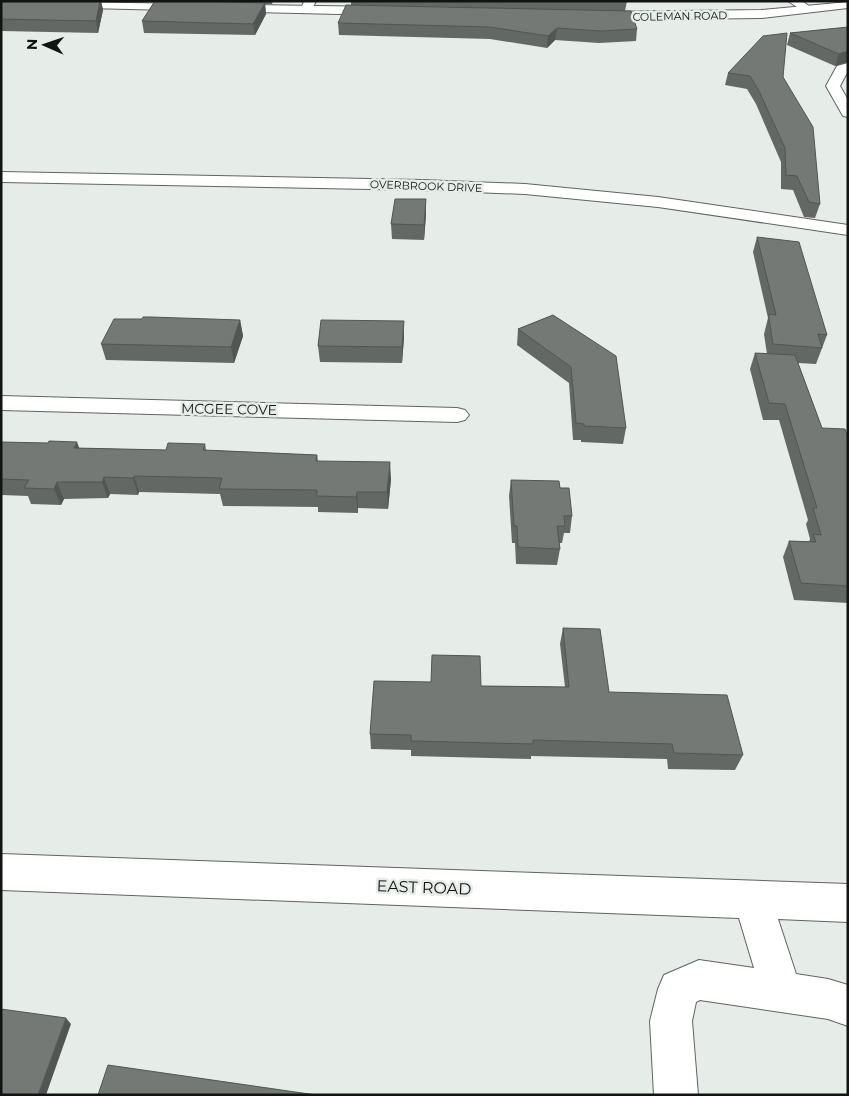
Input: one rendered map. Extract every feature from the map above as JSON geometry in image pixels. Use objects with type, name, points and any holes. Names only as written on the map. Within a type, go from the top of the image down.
[{"type":"street","points":[[794,1],[807,9]]},
{"type":"street","points":[[1,4],[309,5],[397,12]]},
{"type":"street","name":"COLEMAN ROAD","points":[[586,16],[761,14],[848,5]]},
{"type":"street","points":[[848,67],[842,68],[833,86],[848,113]]},
{"type":"street","name":"OVERBROOK DRIVE","points":[[1,177],[525,189],[658,202],[848,230]]},
{"type":"street","name":"MCGEE COVE","points":[[1,403],[456,415]]},
{"type":"street","name":"EAST ROAD","points":[[1,872],[848,903]]},
{"type":"street","points":[[752,899],[782,992]]},
{"type":"street","points":[[676,1095],[671,1020],[678,989],[699,980],[828,999],[848,1006]]},
{"type":"building","points":[[1,1],[100,1],[96,21],[1,19]]},
{"type":"building","points":[[155,1],[265,3],[253,24],[142,21]]},
{"type":"building","points":[[346,5],[631,11],[637,29],[601,31],[557,28],[548,36],[490,27],[338,23]]},
{"type":"building","points":[[848,27],[848,51],[839,54],[790,33]]},
{"type":"building","points":[[787,33],[783,77],[813,127],[820,204],[809,202],[797,176],[786,175],[785,148],[759,91],[750,76],[728,73],[763,36]]},
{"type":"building","points":[[395,199],[426,199],[424,225],[391,224]]},
{"type":"building","points":[[757,237],[799,242],[827,335],[818,334],[822,348],[773,344],[769,314],[776,315]]},
{"type":"building","points":[[553,315],[616,356],[626,428],[584,426],[584,424],[576,423],[571,367],[518,329]]},
{"type":"building","points":[[143,317],[240,320],[231,347],[101,344],[114,319],[142,319]]},
{"type":"building","points":[[321,320],[404,321],[402,347],[318,346]]},
{"type":"building","points":[[755,353],[795,355],[822,428],[845,429],[848,437],[848,586],[801,583],[789,541],[816,542],[813,534],[821,535],[813,508],[817,508],[785,404],[769,403]]},
{"type":"building","points":[[49,441],[77,442],[74,448],[166,450],[168,443],[205,444],[203,450],[317,455],[316,461],[390,462],[387,492],[357,492],[356,497],[317,496],[317,490],[219,489],[222,478],[104,477],[102,482],[57,482],[54,489],[24,488],[29,480],[1,479],[1,442],[48,443]]},
{"type":"building","points":[[511,480],[559,481],[560,488],[569,488],[572,516],[564,516],[565,526],[557,526],[560,549],[518,547],[517,526],[514,526]]},
{"type":"building","points":[[563,628],[600,629],[609,692],[727,695],[743,755],[674,753],[672,744],[533,740],[533,744],[411,741],[411,735],[370,734],[374,681],[431,682],[432,655],[480,656],[481,686],[569,687]]},
{"type":"building","points":[[1,1009],[66,1018],[38,1095],[1,1095]]},
{"type":"building","points":[[108,1065],[316,1095],[98,1095]]}]
